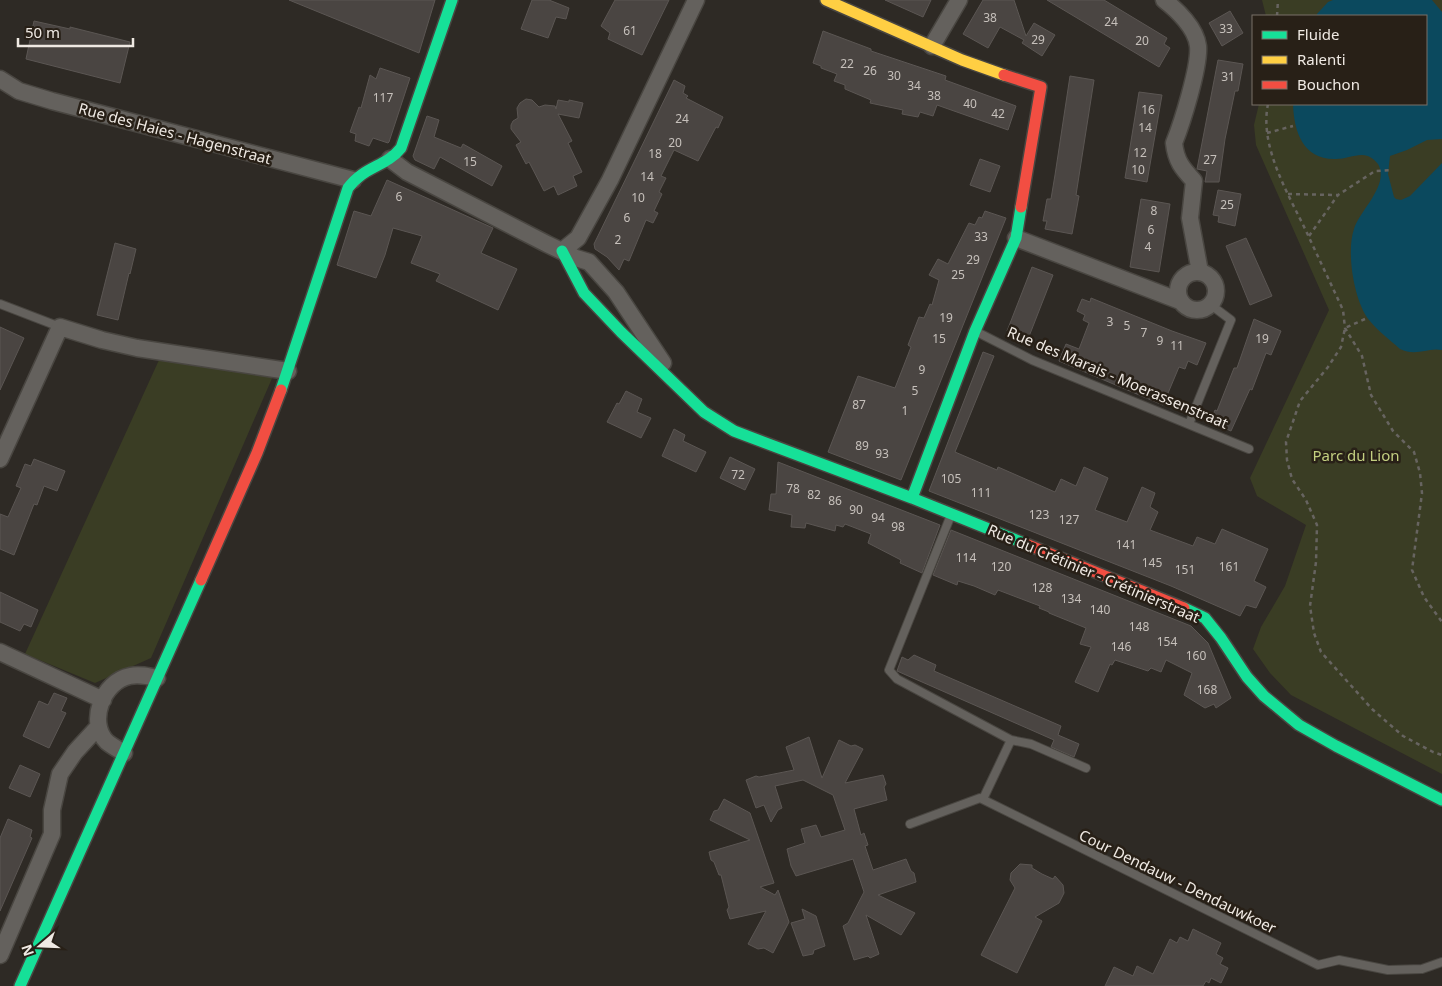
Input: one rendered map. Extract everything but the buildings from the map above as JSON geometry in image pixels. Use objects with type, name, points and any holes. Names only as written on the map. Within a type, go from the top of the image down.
[{"type":"street","points":[[20,986],[257,453],[288,371],[345,196],[353,180],[366,170],[397,155],[401,148],[452,0]]},
{"type":"street","points":[[562,251],[578,238],[610,180],[696,0]]},
{"type":"street","points":[[826,0],[962,60],[1040,87],[1016,238],[975,331],[912,498]]},
{"type":"street","points":[[932,46],[959,0]]},
{"type":"street","points":[[1164,0],[1178,10],[1198,45],[1196,65],[1174,143],[1176,156],[1183,169],[1194,181],[1190,218],[1200,272]]},
{"type":"street","name":"Rue des Haies - Hagenstraat","points":[[0,79],[20,91],[52,101],[353,180]]},
{"type":"street","name":"Rue du Crétinier - Crétinierstraat","points":[[390,159],[407,172],[562,251],[589,262],[616,292],[683,392]]},
{"type":"street","points":[[1016,238],[1180,302],[1188,308],[1200,311],[1212,304],[1216,297],[1215,283],[1208,275],[1200,272],[1189,274],[1181,281],[1178,289],[1180,302]]},
{"type":"street","name":"Rue du Crétinier - Crétinierstraat","points":[[562,251],[584,293],[621,332],[704,412],[734,431],[912,498],[1205,618],[1247,677],[1264,696],[1299,725],[1442,800]]},
{"type":"street","points":[[0,459],[60,327],[137,348],[288,371]]},
{"type":"street","points":[[0,652],[103,700]]},
{"type":"street","points":[[124,753],[107,742],[98,727],[98,712],[105,694],[116,683],[128,676],[145,675],[157,678]]},
{"type":"street","points":[[0,955],[52,834],[52,810],[60,774],[75,752],[98,727]]},
{"type":"lane","points":[[0,304],[60,327]]},
{"type":"lane","points":[[1189,424],[1231,320],[1212,304]]},
{"type":"lane","name":"Rue des Marais - Moerassenstraat","points":[[975,331],[1032,360],[1249,449]]},
{"type":"lane","points":[[952,514],[889,670],[897,679],[1010,740],[1031,744],[1086,768]]},
{"type":"lane","points":[[910,824],[980,798],[984,800],[1010,740]]},
{"type":"lane","name":"Cour Dendauw - Dendauwkoer","points":[[984,800],[1318,965],[1339,960],[1388,970],[1422,969],[1442,962]]},
{"type":"path","points":[[1277,15],[1278,0]]},
{"type":"path","points":[[1268,105],[1265,117],[1274,160],[1342,310],[1345,328],[1341,347],[1328,367],[1300,401],[1286,442],[1287,460],[1292,479],[1306,500],[1317,525],[1316,562],[1310,606],[1314,634],[1321,652],[1372,709],[1403,736],[1433,752],[1442,754]]},
{"type":"path","points":[[1267,133],[1293,126]]},
{"type":"path","points":[[1309,236],[1338,195],[1374,171],[1392,170]]},
{"type":"path","points":[[1288,194],[1338,195]]},
{"type":"path","points":[[1345,328],[1365,319]]},
{"type":"path","points":[[1345,328],[1362,356],[1371,394],[1394,431],[1414,452],[1420,473],[1422,493],[1412,570],[1424,597],[1442,622]]},
{"type":"green space","name":"Parc du Lion","points":[[1262,0],[1442,0],[1442,774],[1291,695],[1270,673],[1253,649],[1261,627],[1285,586],[1306,525],[1257,496],[1250,478],[1329,310],[1256,145],[1254,125],[1259,105],[1427,105],[1427,15],[1266,15]]},
{"type":"green space","points":[[159,360],[273,376],[151,658],[95,683],[25,654]]},
{"type":"water","points":[[1333,0],[1432,0],[1442,12],[1442,139],[1427,140],[1390,156],[1388,174],[1394,197],[1401,200],[1410,196],[1442,163],[1442,350],[1412,352],[1400,349],[1376,328],[1364,312],[1359,301],[1353,276],[1351,263],[1352,239],[1357,222],[1377,189],[1381,172],[1375,160],[1365,155],[1336,159],[1315,155],[1302,142],[1298,134],[1293,105],[1427,105],[1427,15],[1317,15],[1328,2]]},
{"type":"traffic: fast","points":[[281,390],[348,188],[361,175],[389,159],[401,148],[452,0]]},
{"type":"traffic: fast","points":[[912,498],[975,331],[1016,238],[1021,207]]},
{"type":"traffic: fast","points":[[562,251],[584,293],[621,332],[704,412],[734,431],[912,498],[1026,544]]},
{"type":"traffic: fast","points":[[20,986],[201,580]]},
{"type":"traffic: fast","points":[[1184,608],[1205,618],[1247,677],[1264,696],[1299,725],[1442,800]]},
{"type":"traffic: slow","points":[[826,0],[962,60],[1004,75]]},
{"type":"traffic: jam","points":[[1004,75],[1041,87],[1021,207]]},
{"type":"traffic: jam","points":[[201,580],[257,453],[281,390]]},
{"type":"traffic: jam","points":[[1026,544],[1184,608]]}]
